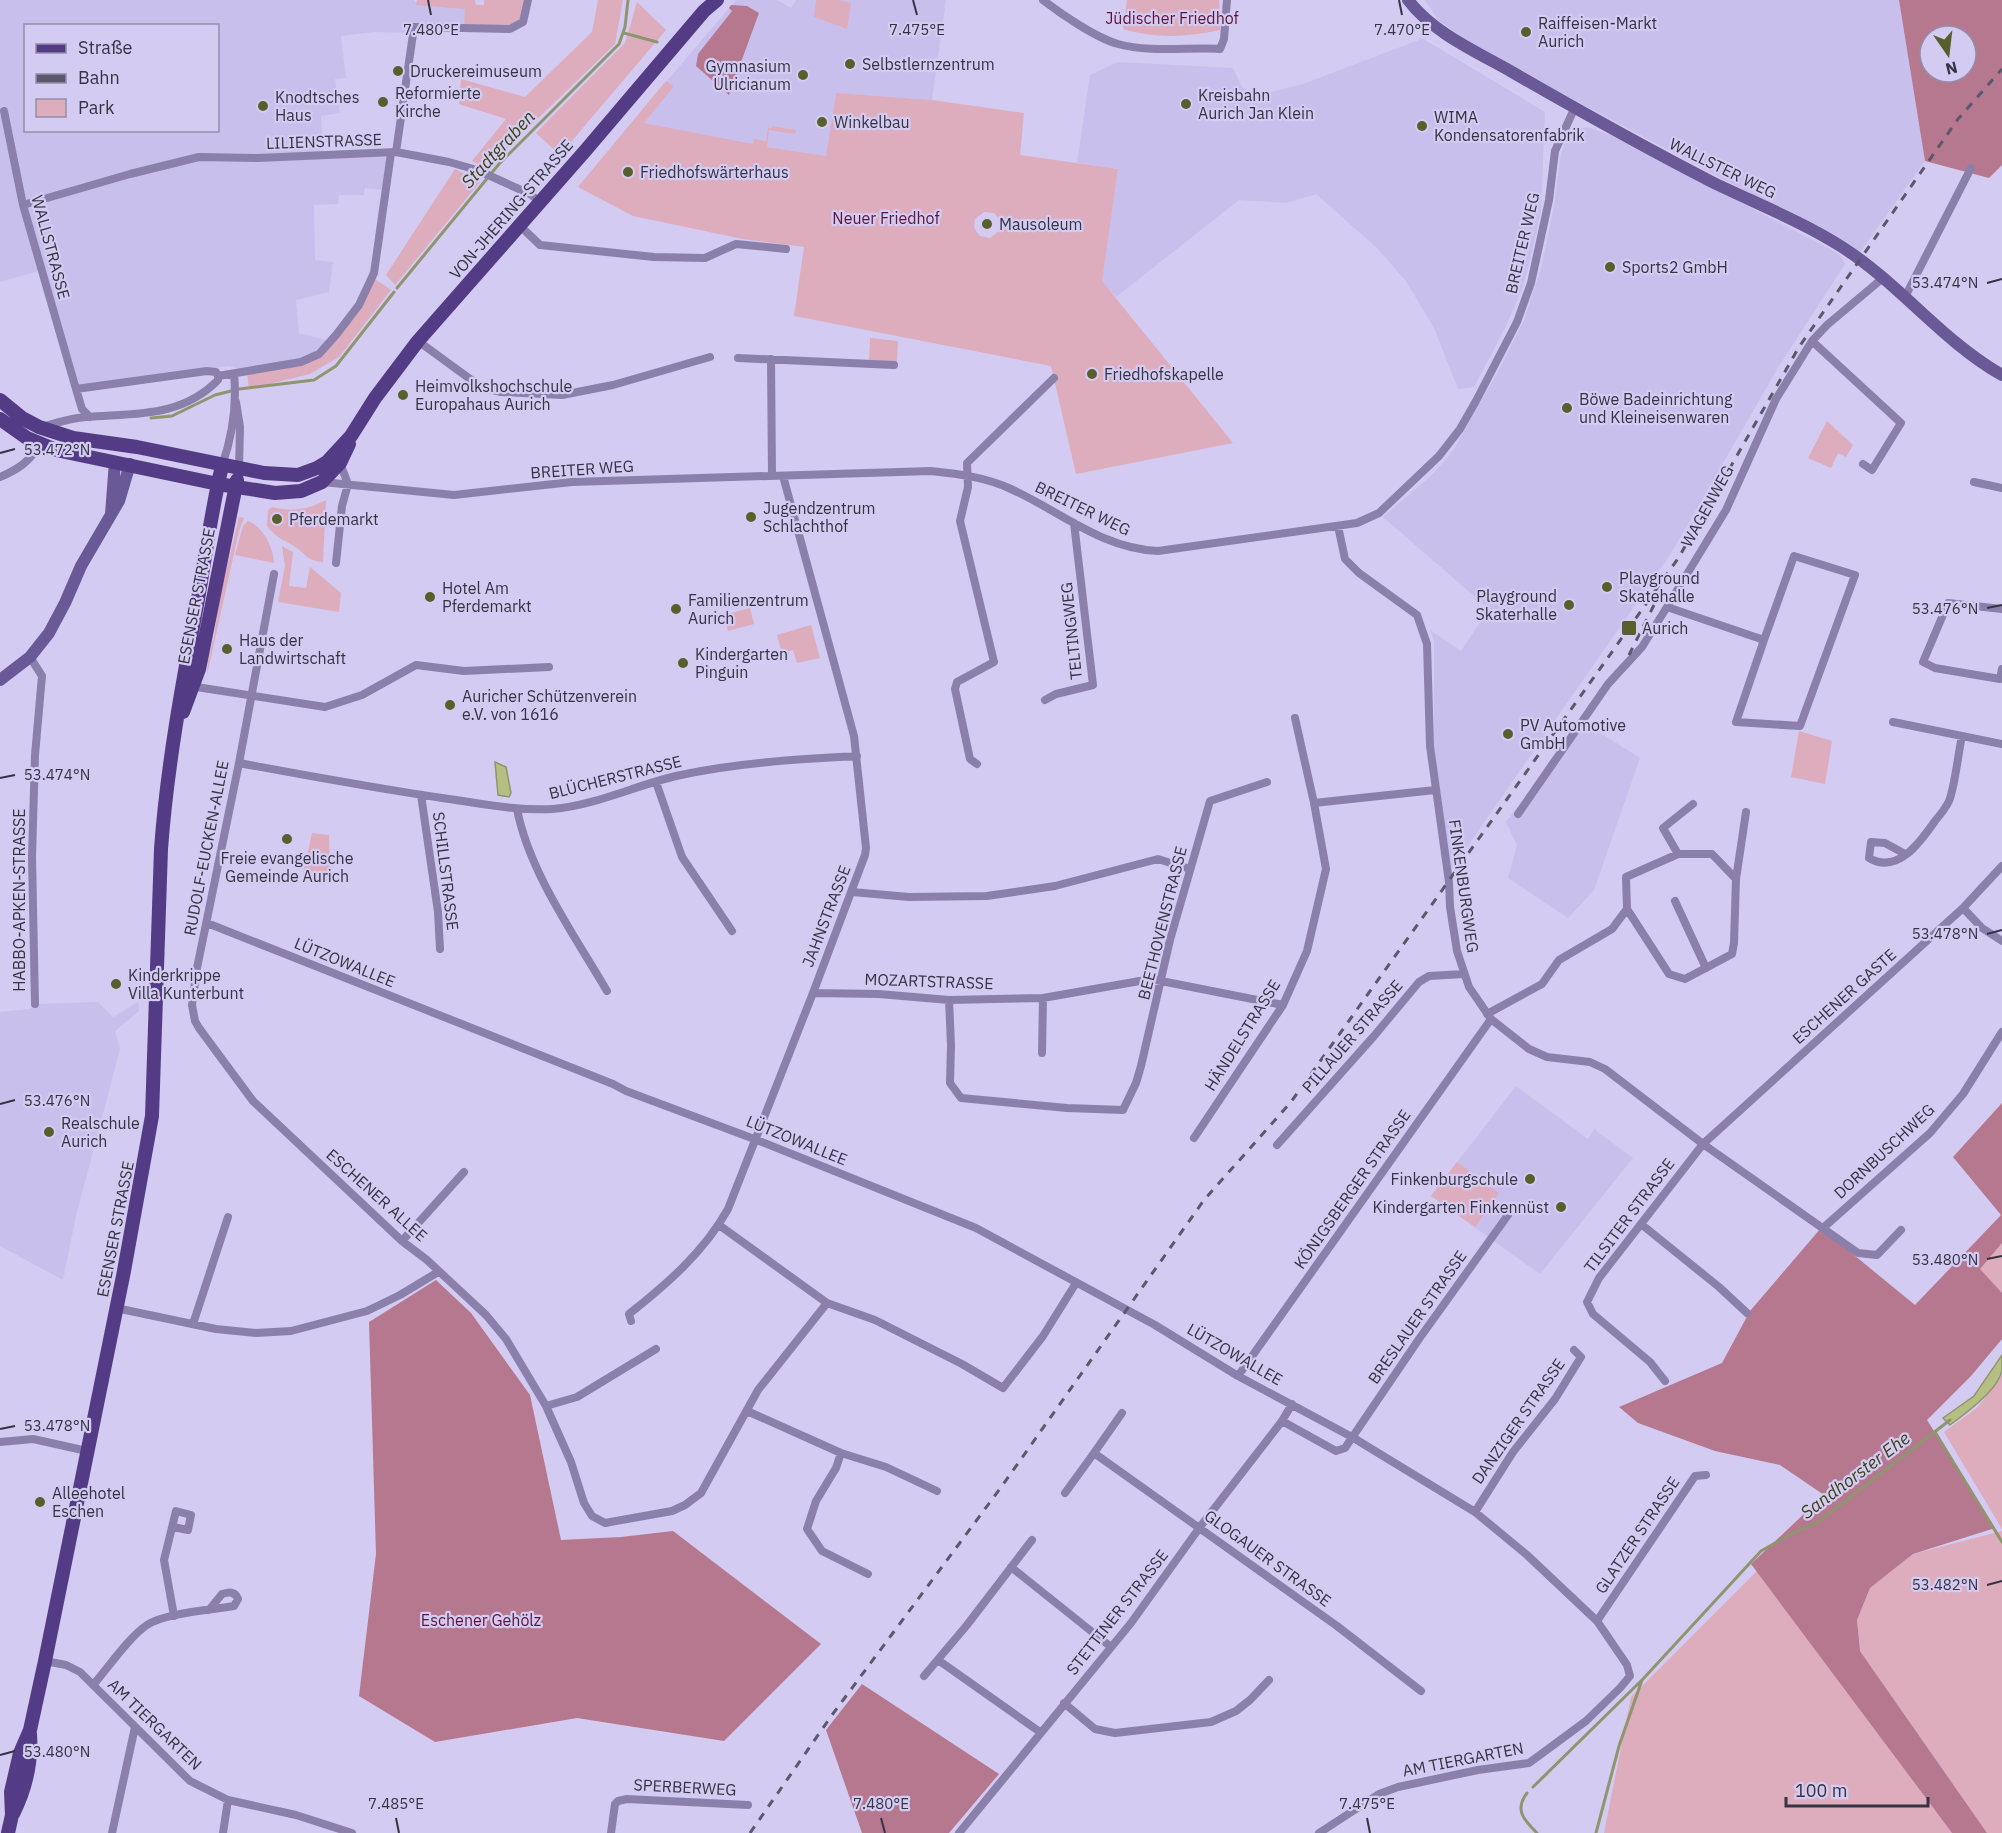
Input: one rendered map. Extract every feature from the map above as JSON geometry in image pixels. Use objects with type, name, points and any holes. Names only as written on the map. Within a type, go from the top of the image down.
[{"type":"main road","name":"VON-JHERING-STRASSE","points":[[0,400],[22,418],[39,427],[73,438],[125,445],[222,466],[281,475],[298,475],[317,468],[327,462],[351,436],[381,389],[418,341],[540,202],[707,5],[717,0]]},
{"type":"main road","name":"VON-JHERING-STRASSE","points":[[0,419],[10,428],[39,444],[75,454],[218,484],[284,494],[301,491],[322,482],[340,464],[351,436]]},
{"type":"main road","points":[[115,462],[125,445]]},
{"type":"main road","points":[[125,445],[129,464]]},
{"type":"main road","name":"ESENSER STRASSE","points":[[6,1823],[23,1793],[32,1754],[30,1730],[116,1308],[152,1116],[160,849],[164,810],[176,727],[188,686],[222,466]]},
{"type":"main road","name":"ESENSER STRASSE","points":[[188,686],[199,669],[239,469]]},
{"type":"street","points":[[75,389],[207,371],[216,372],[218,376],[234,378],[301,362],[319,354],[359,305],[374,273],[414,27],[510,29],[523,22],[528,0]]},
{"type":"street","points":[[1042,0],[1091,32],[1119,45],[1206,49],[1220,49],[1224,39],[1227,0]]},
{"type":"street","name":"WALLSTER WEG","points":[[1408,0],[1445,33],[1470,48],[1664,158],[1821,235],[1851,253],[1883,278],[1956,343],[2002,375]]},
{"type":"street","name":"BREITER WEG","points":[[322,482],[454,495],[572,482],[931,471],[967,475],[1010,489],[1119,546],[1158,551],[1357,523],[1379,513],[1439,456],[1460,429],[1476,401],[1517,322],[1532,283],[1549,200],[1555,150],[1575,107]]},
{"type":"street","name":"WALLSTRASSE","points":[[4,111],[23,205],[75,389],[82,409],[90,417]]},
{"type":"street","name":"LILIENSTRASSE","points":[[23,205],[198,157],[258,158],[393,153],[449,162],[477,170],[530,194],[540,202]]},
{"type":"street","points":[[1905,297],[1971,168]]},
{"type":"street","points":[[519,225],[540,245],[654,257],[705,258],[736,244],[786,249]]},
{"type":"street","name":"WAGENWEG","points":[[1518,814],[1608,684],[1642,647],[1667,607],[1726,510],[1776,399],[1812,341],[1827,325],[1883,278]]},
{"type":"street","points":[[418,341],[481,387],[501,392],[562,395],[613,386],[710,357]]},
{"type":"street","points":[[1812,341],[1901,423],[1872,470],[1863,464]]},
{"type":"street","points":[[738,358],[894,365]]},
{"type":"street","points":[[771,358],[772,476]]},
{"type":"street","points":[[39,427],[90,417],[168,410],[205,391],[218,381],[218,376]]},
{"type":"street","points":[[234,378],[240,427],[239,469]]},
{"type":"street","points":[[977,764],[970,759],[955,688],[957,682],[994,662],[960,521],[968,487],[967,463],[1054,378]]},
{"type":"street","points":[[222,466],[229,445],[236,397]]},
{"type":"street","points":[[0,477],[22,466],[39,444]]},
{"type":"street","points":[[111,514],[115,462]]},
{"type":"street","points":[[0,680],[30,657],[49,633],[81,566],[119,501],[129,464]]},
{"type":"street","points":[[336,562],[342,506],[348,484],[340,464]]},
{"type":"street","name":"JAHNSTRASSE","points":[[631,1320],[629,1314],[667,1284],[696,1254],[719,1225],[728,1209],[757,1140],[852,892],[866,848],[857,756],[847,708],[783,476]]},
{"type":"street","points":[[1974,482],[2002,488]]},
{"type":"street","name":"TELTINGWEG","points":[[1044,700],[1056,694],[1093,685],[1074,523]]},
{"type":"street","name":"FINKENBURGWEG","points":[[1338,526],[1345,559],[1359,573],[1417,615],[1427,644],[1430,746],[1457,951],[1469,987],[1489,1017],[1538,1054],[1590,1062],[1599,1066],[1702,1144],[1858,1253],[1877,1255],[1901,1230]]},
{"type":"street","points":[[1794,556],[1855,575],[1800,726],[1736,722],[1764,640],[1794,556]]},
{"type":"street","name":"RUDOLF-EUCKEN-ALLEE","points":[[192,1005],[274,574]]},
{"type":"street","points":[[2002,609],[1948,603],[1923,662],[1935,668],[2000,679],[2002,669]]},
{"type":"street","points":[[1667,607],[1764,640]]},
{"type":"street","name":"HABBO-APKEN-STRASSE","points":[[30,657],[42,676],[35,755],[32,857],[35,1004]]},
{"type":"street","points":[[188,686],[325,707],[362,695],[416,665],[464,671],[549,667]]},
{"type":"street","name":"HÄNDELSTRASSE","points":[[1194,1138],[1283,1005],[1307,951],[1326,869],[1295,718]]},
{"type":"street","points":[[1893,722],[2002,744]]},
{"type":"street","points":[[1905,854],[1916,848],[1949,802],[1962,736]]},
{"type":"street","name":"BLÜCHERSTRASSE","points":[[239,763],[421,795],[517,809],[557,809],[697,772],[762,763],[857,756]]},
{"type":"street","points":[[656,782],[682,857],[732,931]]},
{"type":"street","name":"BEETHOVENSTRASSE","points":[[948,1000],[951,1045],[950,1083],[961,1098],[1057,1108],[1123,1110],[1136,1083],[1170,940],[1210,801],[1267,782]]},
{"type":"street","points":[[1314,803],[1435,790]]},
{"type":"street","name":"SCHILLSTRASSE","points":[[421,795],[438,912],[440,950]]},
{"type":"street","points":[[1678,854],[1663,828],[1693,804]]},
{"type":"street","points":[[517,809],[535,864],[606,992]]},
{"type":"street","points":[[1736,879],[1712,854],[1678,854],[1626,877],[1628,909],[1669,974],[1685,979],[1732,954],[1736,879],[1746,812]]},
{"type":"street","points":[[852,892],[909,897],[987,896],[1055,886],[1158,859],[1190,869]]},
{"type":"street","name":"ESCHENER GASTE","points":[[1702,1144],[1963,908],[2002,866]]},
{"type":"street","points":[[1675,901],[1706,968]]},
{"type":"street","points":[[1963,908],[1982,928],[2002,941]]},
{"type":"street","points":[[1489,1017],[1542,984],[1559,960],[1612,929],[1628,909]]},
{"type":"street","name":"LÜTZOWALLEE","points":[[207,923],[976,1228],[1164,1330],[1238,1376],[1352,1437],[1475,1512],[1527,1555],[1596,1622],[1627,1665],[1630,1676]]},
{"type":"street","name":"PILLAUER STRASSE","points":[[1277,1145],[1374,1036],[1419,981],[1429,976],[1464,974]]},
{"type":"street","name":"MOZARTSTRASSE","points":[[813,993],[879,994],[948,1000],[1043,998],[1151,979],[1283,1005]]},
{"type":"street","points":[[1042,1053],[1043,998]]},
{"type":"street","name":"ESCHENER ALLEE","points":[[192,1005],[192,1012],[200,1028],[253,1101],[402,1241],[486,1315],[506,1340],[546,1406],[571,1462],[584,1503],[592,1516],[605,1523],[672,1511],[685,1505],[701,1492],[758,1390],[827,1303]]},
{"type":"street","name":"KÖNIGSBERGER STRASSE","points":[[1238,1376],[1489,1017]]},
{"type":"street","name":"DORNBUSCHWEG","points":[[1823,1228],[1930,1133],[1963,1094],[2002,1032]]},
{"type":"street","name":"TILSITER STRASSE","points":[[1665,1381],[1650,1362],[1598,1320],[1587,1302],[1599,1278],[1702,1144]]},
{"type":"street","points":[[402,1241],[464,1172]]},
{"type":"street","name":"BRESLAUER STRASSE","points":[[1352,1437],[1508,1215]]},
{"type":"street","points":[[193,1324],[228,1217]]},
{"type":"street","points":[[1641,1224],[1748,1313]]},
{"type":"street","points":[[719,1225],[827,1303],[875,1320],[962,1364],[1003,1388],[1043,1336],[1076,1283]]},
{"type":"street","points":[[116,1308],[216,1329],[256,1333],[291,1331],[367,1311],[421,1284],[438,1272]]},
{"type":"street","points":[[546,1406],[577,1396],[656,1349]]},
{"type":"street","name":"DANZIGER STRASSE","points":[[1475,1512],[1513,1452],[1566,1382],[1581,1357],[1574,1350]]},
{"type":"street","name":"STETTINER STRASSE","points":[[959,1833],[1131,1623],[1200,1527],[1282,1421],[1292,1404]]},
{"type":"street","points":[[747,1411],[841,1453],[886,1467],[937,1491]]},
{"type":"street","points":[[1065,1493],[1122,1413]]},
{"type":"street","points":[[1282,1421],[1336,1451],[1345,1448],[1352,1437]]},
{"type":"street","points":[[0,1442],[33,1439],[87,1451]]},
{"type":"street","points":[[841,1453],[836,1468],[816,1501],[807,1529],[822,1551],[868,1574]]},
{"type":"street","name":"GLOGAUER STRASSE","points":[[1094,1453],[1328,1620],[1421,1691]]},
{"type":"street","name":"GLATZER STRASSE","points":[[1596,1622],[1695,1476],[1707,1475]]},
{"type":"street","points":[[173,1527],[164,1560],[174,1616]]},
{"type":"street","points":[[924,1676],[974,1616],[1032,1540]]},
{"type":"street","points":[[1011,1567],[1111,1647]]},
{"type":"street","points":[[93,1685],[138,1631],[148,1623],[209,1610]]},
{"type":"street","points":[[938,1660],[1040,1732]]},
{"type":"street","name":"AM TIERGARTEN","points":[[45,1661],[80,1672],[190,1781],[228,1800],[296,1815],[352,1833]]},
{"type":"street","name":"AM TIERGARTEN","points":[[1319,1833],[1379,1794],[1398,1787],[1478,1770],[1529,1763],[1586,1721],[1630,1676]]},
{"type":"street","points":[[1064,1703],[1095,1729],[1115,1733],[1201,1724],[1236,1711],[1269,1680]]},
{"type":"street","points":[[112,1833],[135,1727]]},
{"type":"street","name":"SPERBERWEG","points":[[611,1833],[615,1804],[627,1799],[748,1805]]},
{"type":"street","points":[[223,1833],[228,1800]]},
{"type":"shaded area","points":[[0,0],[414,0],[415,2],[470,7],[467,28],[411,25],[410,33],[374,32],[341,36],[346,78],[335,79],[340,113],[321,116],[324,158],[389,157],[384,190],[365,188],[364,195],[339,195],[338,204],[314,205],[315,260],[333,262],[329,292],[296,300],[299,333],[326,340],[314,353],[301,359],[239,369],[229,366],[79,385],[45,269],[0,282]]},
{"type":"shaded area","name":"Gymnasium Ulricianum","points":[[736,0],[777,0],[791,8],[796,0],[946,0],[932,100],[836,93],[826,156],[633,121]]},
{"type":"shaded area","points":[[1425,0],[1899,0],[1925,161],[1860,252],[1479,49],[1438,20]]},
{"type":"shaded area","points":[[1420,37],[1545,112],[1541,210],[1531,256],[1522,289],[1505,328],[1474,387],[1458,389],[1434,328],[1406,281],[1377,248],[1316,194],[1286,203],[1239,200],[1116,297],[1101,281],[1118,169],[1077,163],[1090,75],[1118,62],[1233,68],[1242,87],[1255,96],[1303,84],[1419,40]]},
{"type":"shaded area","points":[[1587,127],[1613,136],[1830,249],[1841,256],[1845,264],[1779,366],[1670,555],[1451,870],[1434,748],[1434,641],[1430,630],[1461,651],[1489,609],[1383,517],[1434,473],[1454,449],[1501,366],[1524,320],[1541,269],[1564,145],[1579,129]]},
{"type":"shaded area","points":[[1583,722],[1640,758],[1594,890],[1568,918],[1508,878],[1517,845],[1506,822]]},
{"type":"shaded area","points":[[495,762],[506,767],[511,793],[509,797],[498,795]]},
{"type":"shaded area","name":"Realschule Aurich","points":[[98,1002],[113,1017],[138,1002],[139,1011],[115,1031],[120,1049],[76,1216],[63,1280],[0,1246],[0,1012],[29,1009],[38,1004]]},
{"type":"shaded area","name":"Finkenburgschule","points":[[1516,1086],[1588,1139],[1594,1129],[1633,1158],[1540,1274],[1431,1196]]},
{"type":"shaded area","points":[[2002,1355],[2002,1370],[1995,1385],[1981,1400],[1950,1425],[1943,1418],[1974,1396]]},
{"type":"green space","points":[[417,0],[475,0],[476,5],[484,5],[484,0],[528,0],[520,25],[464,29],[465,9],[416,5]]},
{"type":"green space","points":[[598,0],[623,0],[615,44],[502,153],[488,170],[472,161],[506,119],[459,104],[461,79],[525,97],[592,32]]},
{"type":"green space","points":[[816,0],[839,0],[851,3],[847,29],[814,17]]},
{"type":"green space","name":"Jüdischer Friedhof","points":[[1127,0],[1219,0],[1220,30],[1172,36],[1123,29]]},
{"type":"green space","points":[[1899,0],[2002,0],[2002,165],[1989,178],[1925,161]]},
{"type":"green space","points":[[637,2],[666,30],[560,155],[536,133],[625,43]]},
{"type":"green space","points":[[731,5],[747,6],[759,13],[729,95],[696,66],[698,54],[732,11],[729,8]]},
{"type":"green space","name":"Neuer Friedhof","points":[[666,81],[674,86],[644,123],[753,144],[754,139],[766,141],[768,128],[772,126],[796,130],[795,134],[769,130],[767,147],[826,156],[836,93],[932,100],[1024,113],[1020,155],[1118,169],[1102,281],[1233,443],[1076,474],[1051,366],[794,316],[804,247],[743,239],[633,216],[578,187]],"holes":[[[984,212],[994,213],[1000,220],[999,231],[990,238],[980,236],[974,228],[975,219]]]},
{"type":"green space","points":[[455,169],[480,182],[395,285],[386,275]]},
{"type":"green space","points":[[375,279],[391,290],[339,357],[310,374],[249,389],[247,373],[322,355]]},
{"type":"green space","points":[[870,338],[898,341],[897,363],[869,361]]},
{"type":"green space","points":[[1827,421],[1853,445],[1846,457],[1838,453],[1831,468],[1808,458]]},
{"type":"green space","points":[[326,500],[323,562],[310,559],[277,536],[267,526],[268,510],[272,507],[299,509]]},
{"type":"green space","points":[[239,517],[244,518],[239,531],[207,675],[220,597]]},
{"type":"green space","points":[[248,521],[263,532],[272,550],[274,563],[235,555],[243,526]]},
{"type":"green space","points":[[282,546],[293,552],[289,586],[306,588],[310,567],[341,593],[339,612],[278,602],[285,566]]},
{"type":"green space","points":[[750,608],[754,624],[728,631],[724,615]]},
{"type":"green space","points":[[811,625],[820,658],[797,663],[793,650],[782,653],[777,635]]},
{"type":"green space","points":[[1799,731],[1832,741],[1825,784],[1791,777]]},
{"type":"green space","points":[[312,833],[329,835],[330,879],[303,874]]},
{"type":"green space","points":[[2002,1103],[2002,1243],[1980,1269],[2002,1293],[2002,1339],[1971,1376],[1927,1420],[1995,1528],[1913,1554],[1870,1588],[1857,1620],[1860,1651],[1987,1833],[1952,1833],[1751,1564],[1824,1495],[1780,1465],[1715,1451],[1638,1423],[1619,1407],[1722,1363],[1750,1311],[1821,1228],[1915,1305],[2001,1215],[1953,1157]]},
{"type":"green space","points":[[1457,1162],[1499,1193],[1475,1227],[1431,1196]]},
{"type":"green space","points":[[2002,1243],[2002,1293],[1979,1269]]},
{"type":"green space","name":"Eschener Gehölz","points":[[436,1280],[471,1313],[530,1395],[561,1540],[621,1537],[673,1531],[821,1644],[724,1741],[577,1718],[435,1742],[359,1696],[376,1554],[369,1322]]},
{"type":"green space","points":[[2002,1375],[2002,1529],[1944,1432],[1977,1408]]},
{"type":"green space","points":[[2002,1531],[2002,1833],[1987,1833],[1860,1651],[1857,1620],[1870,1588],[1913,1554]]},
{"type":"green space","points":[[1757,1571],[1952,1833],[1604,1833],[1631,1697]]},
{"type":"green space","points":[[862,1684],[999,1774],[949,1833],[862,1833],[826,1730]]},
{"type":"waterway","name":"Stadtgraben","points":[[397,288],[499,164],[619,44],[625,27],[628,0]]},
{"type":"waterway","name":"Stadtgraben","points":[[624,33],[657,42]]},
{"type":"waterway","name":"Stadtgraben","points":[[151,418],[172,416],[215,395],[239,389],[314,380],[336,366],[394,292]]},
{"type":"waterway","name":"Sandhorster Ehe","points":[[1533,1787],[1643,1679],[1761,1551],[1817,1523],[1950,1420]]},
{"type":"waterway","points":[[1935,1432],[2002,1542]]},
{"type":"waterway","name":"Sandhorster Ehe","points":[[1596,1833],[1619,1746],[1642,1680]]},
{"type":"waterway","name":"Sandhorster Ehe","points":[[1527,1793],[1521,1810],[1525,1819],[1537,1833]]},
{"type":"railway","points":[[750,1833],[832,1715],[1002,1486],[1204,1200],[1291,1102],[1629,628],[1679,557],[1799,347],[1958,119],[2002,69]]},
{"type":"railway","points":[[1629,655],[1654,605]]},
{"type":"place","name":"Raiffeisen-Markt Aurich","points":[[1526,32]]},
{"type":"place","name":"Selbstlernzentrum","points":[[850,64]]},
{"type":"place","name":"Druckereimuseum","points":[[398,71]]},
{"type":"place","name":"Gymnasium Ulricianum","points":[[803,75]]},
{"type":"place","name":"Reformierte Kirche","points":[[383,102]]},
{"type":"place","name":"Kreisbahn Aurich Jan Klein","points":[[1186,104]]},
{"type":"place","name":"Knodtsches Haus","points":[[263,106]]},
{"type":"place","name":"Winkelbau","points":[[822,122]]},
{"type":"place","name":"WIMA Kondensatorenfabrik","points":[[1422,126]]},
{"type":"place","name":"Friedhofswärterhaus","points":[[628,172]]},
{"type":"place","name":"Mausoleum","points":[[987,224]]},
{"type":"place","name":"Sports2 GmbH","points":[[1610,267]]},
{"type":"place","name":"Friedhofskapelle","points":[[1092,374]]},
{"type":"place","name":"Heimvolkshochschule Europahaus Aurich","points":[[403,395]]},
{"type":"place","name":"Böwe Badeinrichtung und Kleineisenwaren","points":[[1567,408]]},
{"type":"place","name":"Jugendzentrum Schlachthof","points":[[751,517]]},
{"type":"place","name":"Pferdemarkt","points":[[277,519]]},
{"type":"place","name":"Playground Skatehalle","points":[[1607,587]]},
{"type":"place","name":"Hotel Am Pferdemarkt","points":[[430,597]]},
{"type":"place","name":"Playground Skaterhalle","points":[[1569,605]]},
{"type":"place","name":"Familienzentrum Aurich","points":[[676,609]]},
{"type":"place","name":"Aurich","points":[[1629,628]]},
{"type":"place","name":"Haus der Landwirtschaft","points":[[227,649]]},
{"type":"place","name":"Kindergarten Pinguin","points":[[683,663]]},
{"type":"place","name":"Auricher Schützenverein e.V. von 1616","points":[[450,705]]},
{"type":"place","name":"PV Automotive GmbH","points":[[1508,734]]},
{"type":"place","name":"Freie evangelische Gemeinde Aurich","points":[[287,839]]},
{"type":"place","name":"Kinderkrippe Villa Kunterbunt","points":[[116,984]]},
{"type":"place","name":"Realschule Aurich","points":[[49,1132]]},
{"type":"place","name":"Finkenburgschule","points":[[1530,1179]]},
{"type":"place","name":"Kindergarten Finkennüst","points":[[1561,1207]]},
{"type":"place","name":"Alleehotel Eschen","points":[[40,1502]]}]
